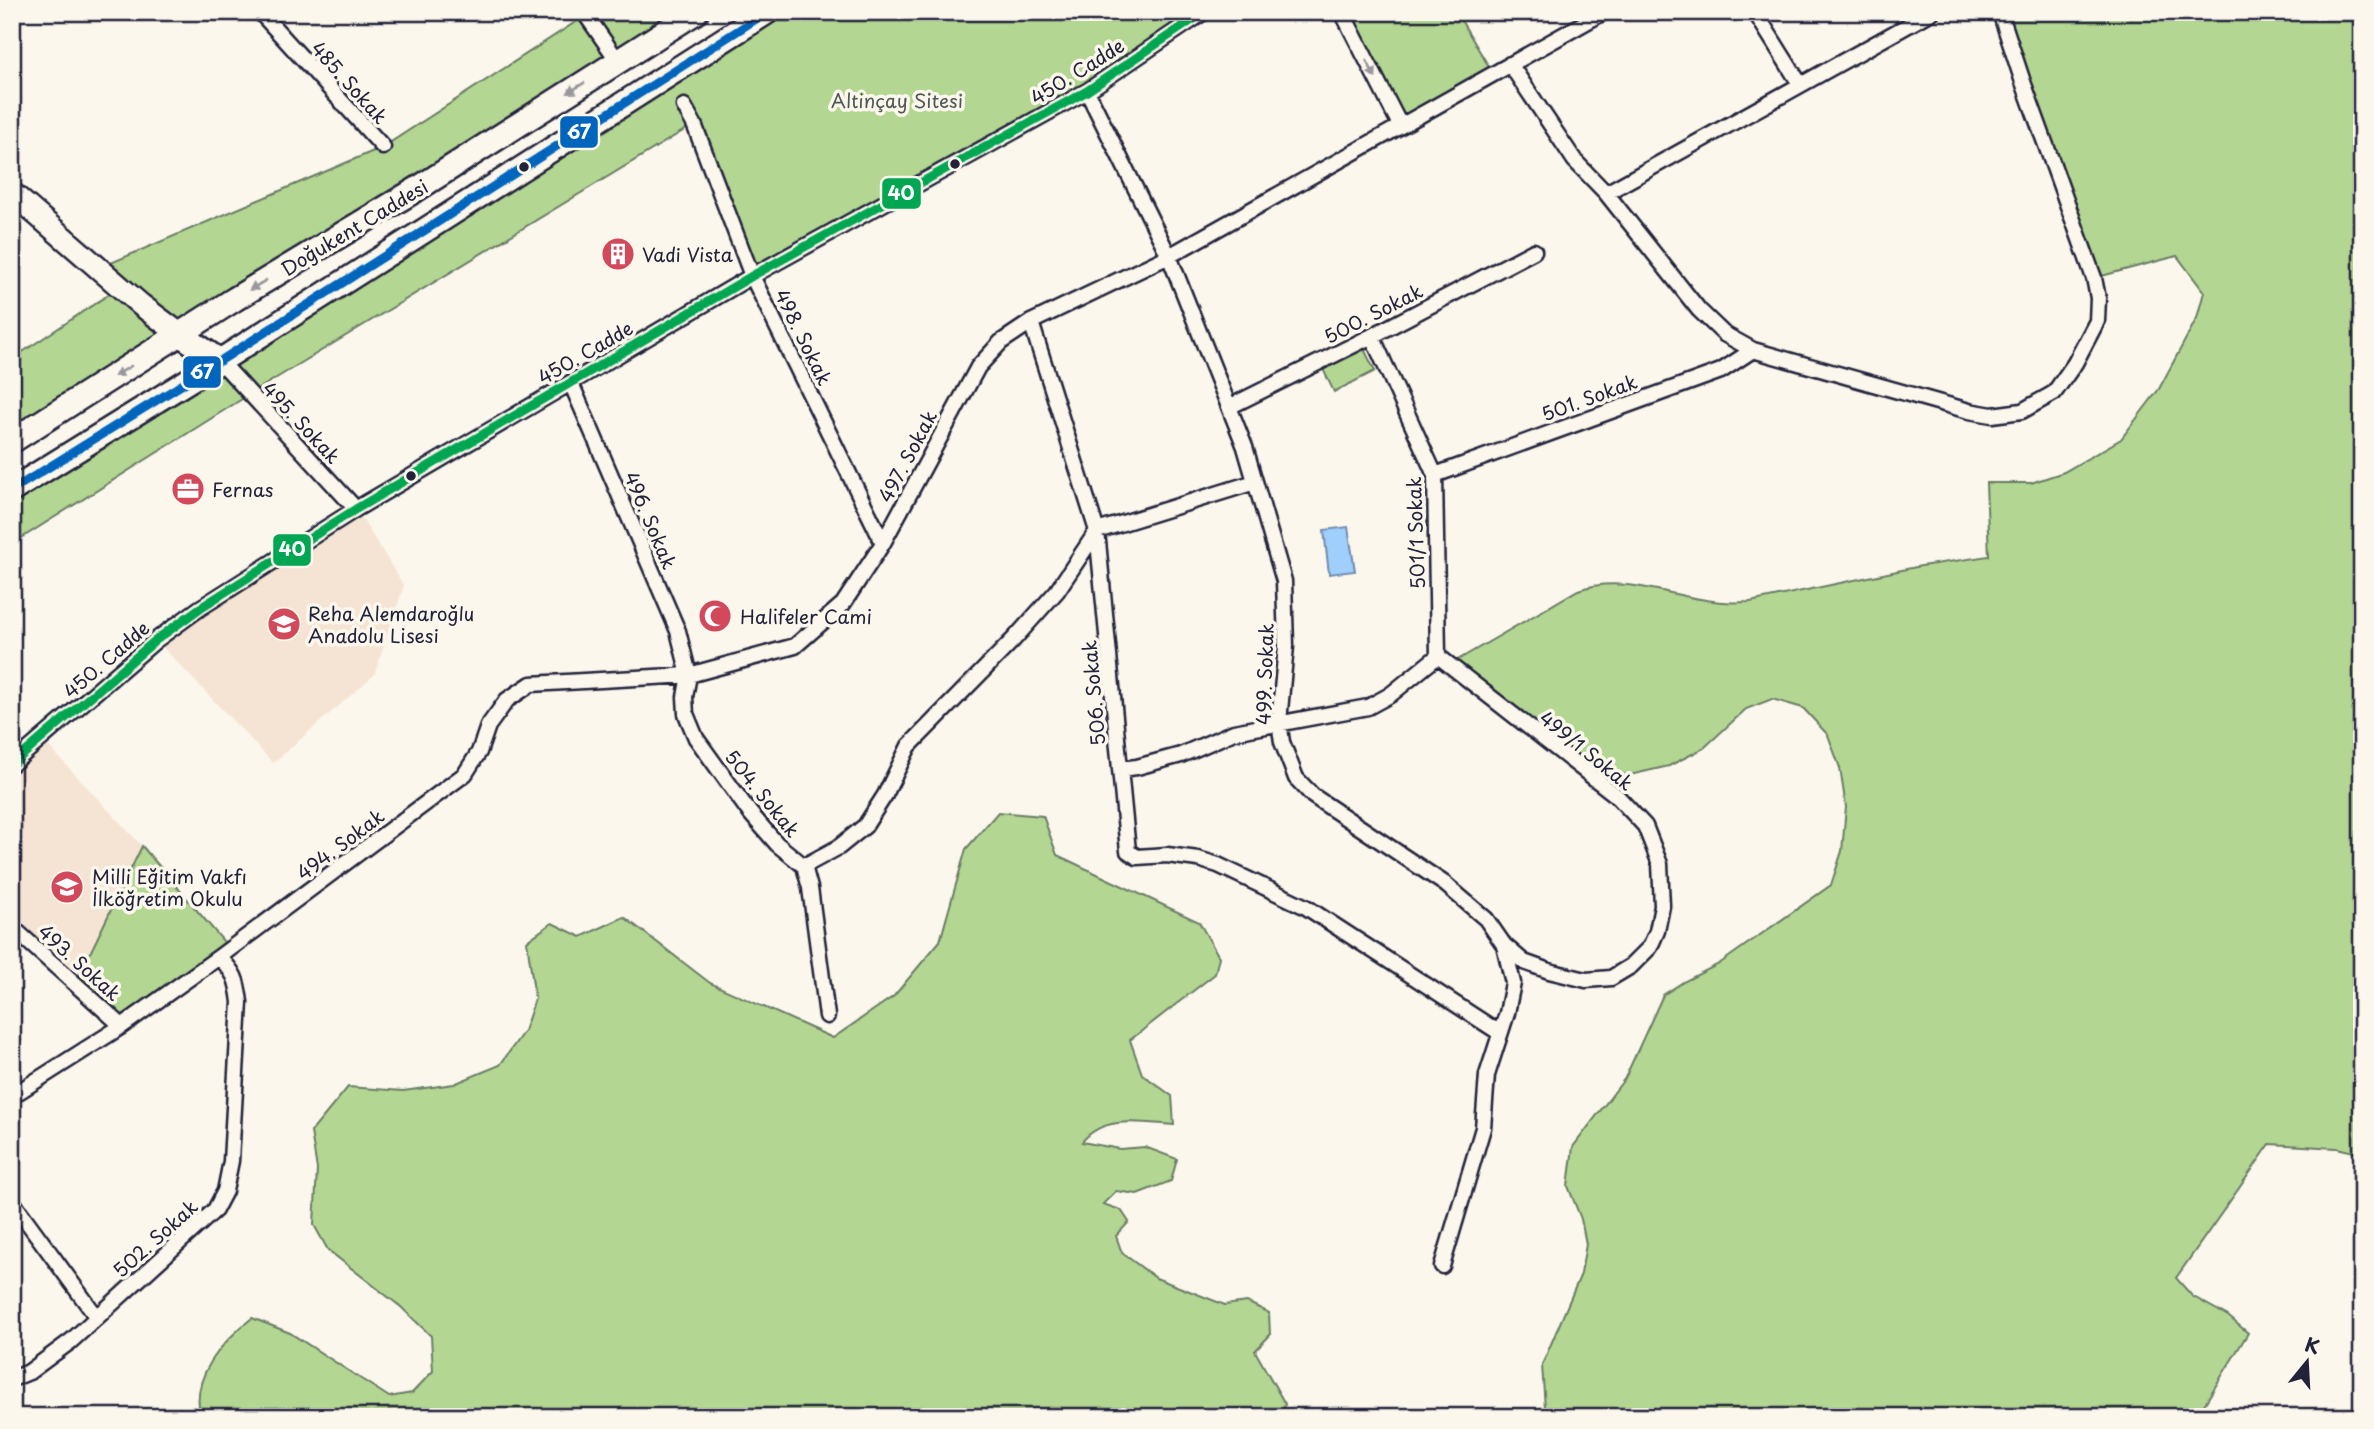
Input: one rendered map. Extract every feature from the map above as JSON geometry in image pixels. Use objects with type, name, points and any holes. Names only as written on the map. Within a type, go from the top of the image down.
[{"type":"main road","name":"Doğukent Caddesi","points":[[12,441],[696,12]]},
{"type":"main road","name":"Doğukent Caddesi","points":[[12,490],[220,361],[767,12]]},
{"type":"main road","points":[[12,193],[141,305],[220,361]]},
{"type":"street","name":"485. Sokak","points":[[260,12],[383,147]]},
{"type":"street","points":[[584,12],[618,61]]},
{"type":"street","name":"450. Cadde","points":[[12,764],[156,640],[200,608],[356,509],[752,276],[1087,91],[1204,12]]},
{"type":"street","points":[[1342,12],[1400,125]]},
{"type":"street","name":"497. Sokak","points":[[689,675],[794,646],[843,604],[883,543],[978,367],[1001,342],[1031,323],[1169,256],[1604,12]]},
{"type":"street","points":[[1755,12],[1800,84]]},
{"type":"street","points":[[1606,193],[1931,12]]},
{"type":"street","points":[[1510,64],[1575,161],[1606,193],[1699,310],[1724,334],[1753,350],[1969,411],[1993,415],[2022,411],[2054,393],[2075,363],[2097,320],[2098,298],[2094,278],[2000,12]]},
{"type":"street","name":"499. Sokak","points":[[1087,91],[1169,256],[1245,447],[1284,580],[1286,646],[1279,722],[1282,742],[1296,778],[1313,796],[1445,884],[1486,919],[1504,945],[1513,983],[1507,1013],[1487,1075],[1483,1128],[1443,1266]]},
{"type":"street","name":"498. Sokak","points":[[684,106],[694,124],[752,276],[883,543]]},
{"type":"street","name":"500. Sokak","points":[[1229,407],[1534,251]]},
{"type":"street","name":"506. Sokak","points":[[1031,323],[1097,531],[1120,769],[1181,755],[1234,732],[1368,707],[1390,695],[1438,656]]},
{"type":"street","name":"501/1 Sokak","points":[[1372,336],[1435,475],[1438,656]]},
{"type":"street","name":"501. Sokak","points":[[1435,475],[1721,371],[1753,350]]},
{"type":"street","name":"495. Sokak","points":[[220,361],[356,509]]},
{"type":"street","name":"496. Sokak","points":[[571,383],[678,631],[689,675]]},
{"type":"street","points":[[827,1016],[810,888],[804,866],[839,848],[865,826],[885,795],[909,746],[1057,591],[1097,531],[1255,482]]},
{"type":"street","name":"499/1 Sokak","points":[[1438,656],[1617,796],[1645,826],[1660,864],[1662,906],[1657,931],[1650,947],[1631,966],[1611,978],[1586,979],[1549,971],[1524,962],[1504,945]]},
{"type":"street","name":"504. Sokak","points":[[689,675],[685,697],[686,714],[696,738],[750,813],[777,844],[804,866]]},
{"type":"street","name":"494. Sokak","points":[[12,1096],[122,1026],[465,774],[479,752],[488,726],[507,700],[531,684],[689,675]]},
{"type":"street","points":[[1120,769],[1128,851],[1137,857],[1167,855],[1218,865],[1306,907],[1500,1033]]},
{"type":"street","name":"493. Sokak","points":[[12,927],[122,1026]]},
{"type":"street","name":"502. Sokak","points":[[12,1379],[49,1358],[215,1210],[225,1191],[231,1161],[240,1002],[232,970],[219,957]]},
{"type":"street","points":[[12,1201],[96,1316]]},
{"type":"shaded area","name":"Reha Alemdaroğlu Anadolu Lisesi","points":[[356,509],[404,586],[374,675],[273,763],[156,640]]},
{"type":"shaded area","name":"Milli Eğitim Vakfı İlköğretim Okulu","points":[[42,739],[142,846],[75,984],[12,927],[12,764]]},
{"type":"green space","points":[[591,12],[696,12],[12,441],[12,359],[120,287],[99,268],[383,147]]},
{"type":"green space","name":"Altinçay Sitesi","points":[[767,12],[1204,12],[1087,91],[752,276],[693,125],[250,394],[12,544],[12,490]]},
{"type":"green space","points":[[1342,12],[1456,12],[1494,75],[1400,125]]},
{"type":"green space","points":[[2000,12],[2362,12],[2362,1154],[2337,1148],[2270,1144],[2176,1278],[2192,1296],[2228,1316],[2248,1333],[2204,1405],[2219,1417],[1548,1417],[1542,1365],[1581,1274],[1586,1244],[1581,1219],[1568,1186],[1573,1147],[1625,1078],[1663,995],[1719,964],[1831,885],[1842,851],[1846,807],[1840,768],[1828,735],[1803,708],[1772,699],[1746,709],[1704,748],[1669,766],[1630,775],[1586,771],[1449,665],[1578,590],[1596,586],[1614,584],[1705,600],[1750,602],[1921,566],[1989,556],[1986,483],[2031,483],[2064,472],[2121,439],[2159,389],[2197,318],[2204,292],[2177,256],[2094,278]]},
{"type":"green space","points":[[1363,347],[1375,371],[1334,392],[1323,369]]},
{"type":"green space","points":[[998,812],[1043,816],[1057,855],[1199,922],[1219,957],[1215,974],[1130,1040],[1142,1074],[1172,1096],[1174,1125],[1137,1122],[1112,1124],[1091,1133],[1082,1142],[1120,1149],[1145,1147],[1177,1159],[1171,1181],[1137,1194],[1116,1191],[1103,1204],[1121,1210],[1129,1222],[1116,1236],[1122,1253],[1156,1278],[1225,1305],[1247,1302],[1269,1313],[1270,1335],[1255,1351],[1285,1404],[1282,1417],[201,1417],[199,1402],[204,1374],[220,1348],[252,1318],[290,1333],[389,1397],[412,1393],[433,1371],[431,1336],[401,1307],[328,1250],[314,1225],[317,1169],[311,1132],[348,1087],[403,1091],[454,1084],[500,1065],[524,1031],[535,999],[527,941],[552,923],[581,937],[624,917],[710,983],[833,1038],[894,996],[940,941],[966,849]]},
{"type":"green space","points":[[142,846],[230,949],[122,1026],[75,984]]},
{"type":"water","points":[[1348,527],[1355,571],[1329,574],[1324,530]]},
{"type":"transit line","name":"67","points":[[12,490],[220,361],[767,12]]},
{"type":"transit line","name":"40","points":[[12,764],[156,640],[200,608],[356,509],[752,276],[1087,91],[1204,12]]},
{"type":"place","name":"Vadi Vista","points":[[618,254]]},
{"type":"place","name":"Fernas","points":[[188,489]]},
{"type":"place","name":"Halifeler Cami","points":[[715,616]]},
{"type":"place","name":"Reha Alemdaroğlu Anadolu Lisesi","points":[[284,624]]},
{"type":"place","name":"Milli Eğitim Vakfı İlköğretim Okulu","points":[[67,887]]}]
